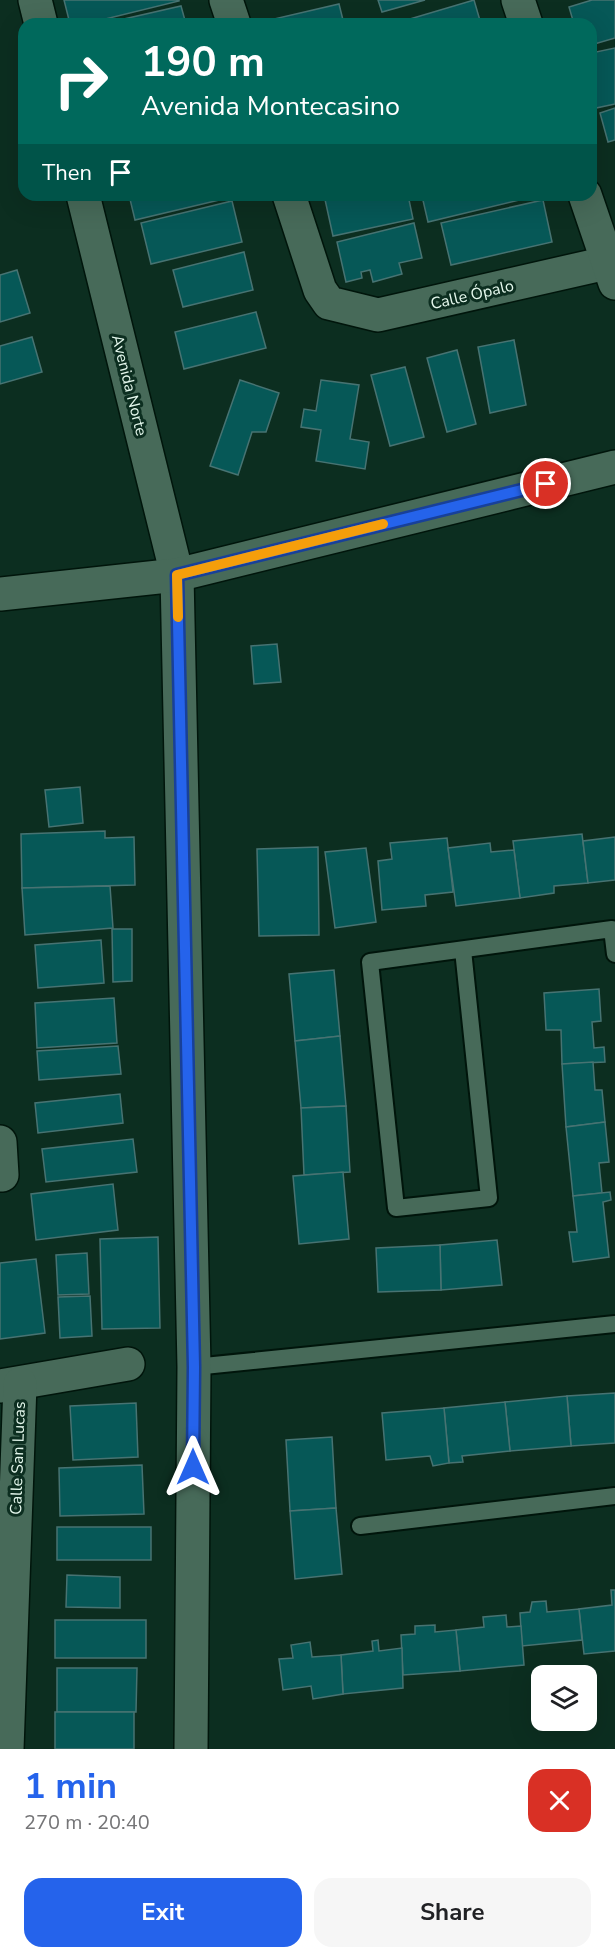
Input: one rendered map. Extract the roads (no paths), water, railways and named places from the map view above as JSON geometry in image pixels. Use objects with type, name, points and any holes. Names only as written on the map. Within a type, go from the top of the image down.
[{"type":"street","points":[[35,0],[40,18]]},
{"type":"street","points":[[226,0],[232,18]]},
{"type":"street","points":[[518,0],[524,18]]},
{"type":"street","name":"Avenida Norte","points":[[84,201],[177,575],[194,1367],[191,1749]]},
{"type":"street","name":"Calle Ópalo","points":[[291,201],[320,290],[329,303],[378,315],[613,269]]},
{"type":"street","points":[[587,201],[613,269]]},
{"type":"street","points":[[0,594],[177,575],[615,467]]},
{"type":"street","points":[[0,1142],[2,1174]]},
{"type":"street","points":[[10,1385],[128,1364]]},
{"type":"street","name":"Calle San Lucas","points":[[7,1749],[10,1385]]},
{"type":"lane","points":[[463,950],[489,1198],[396,1208],[370,962],[612,929],[615,954]]},
{"type":"lane","points":[[194,1367],[615,1324]]},
{"type":"lane","points":[[360,1526],[615,1496]]}]
